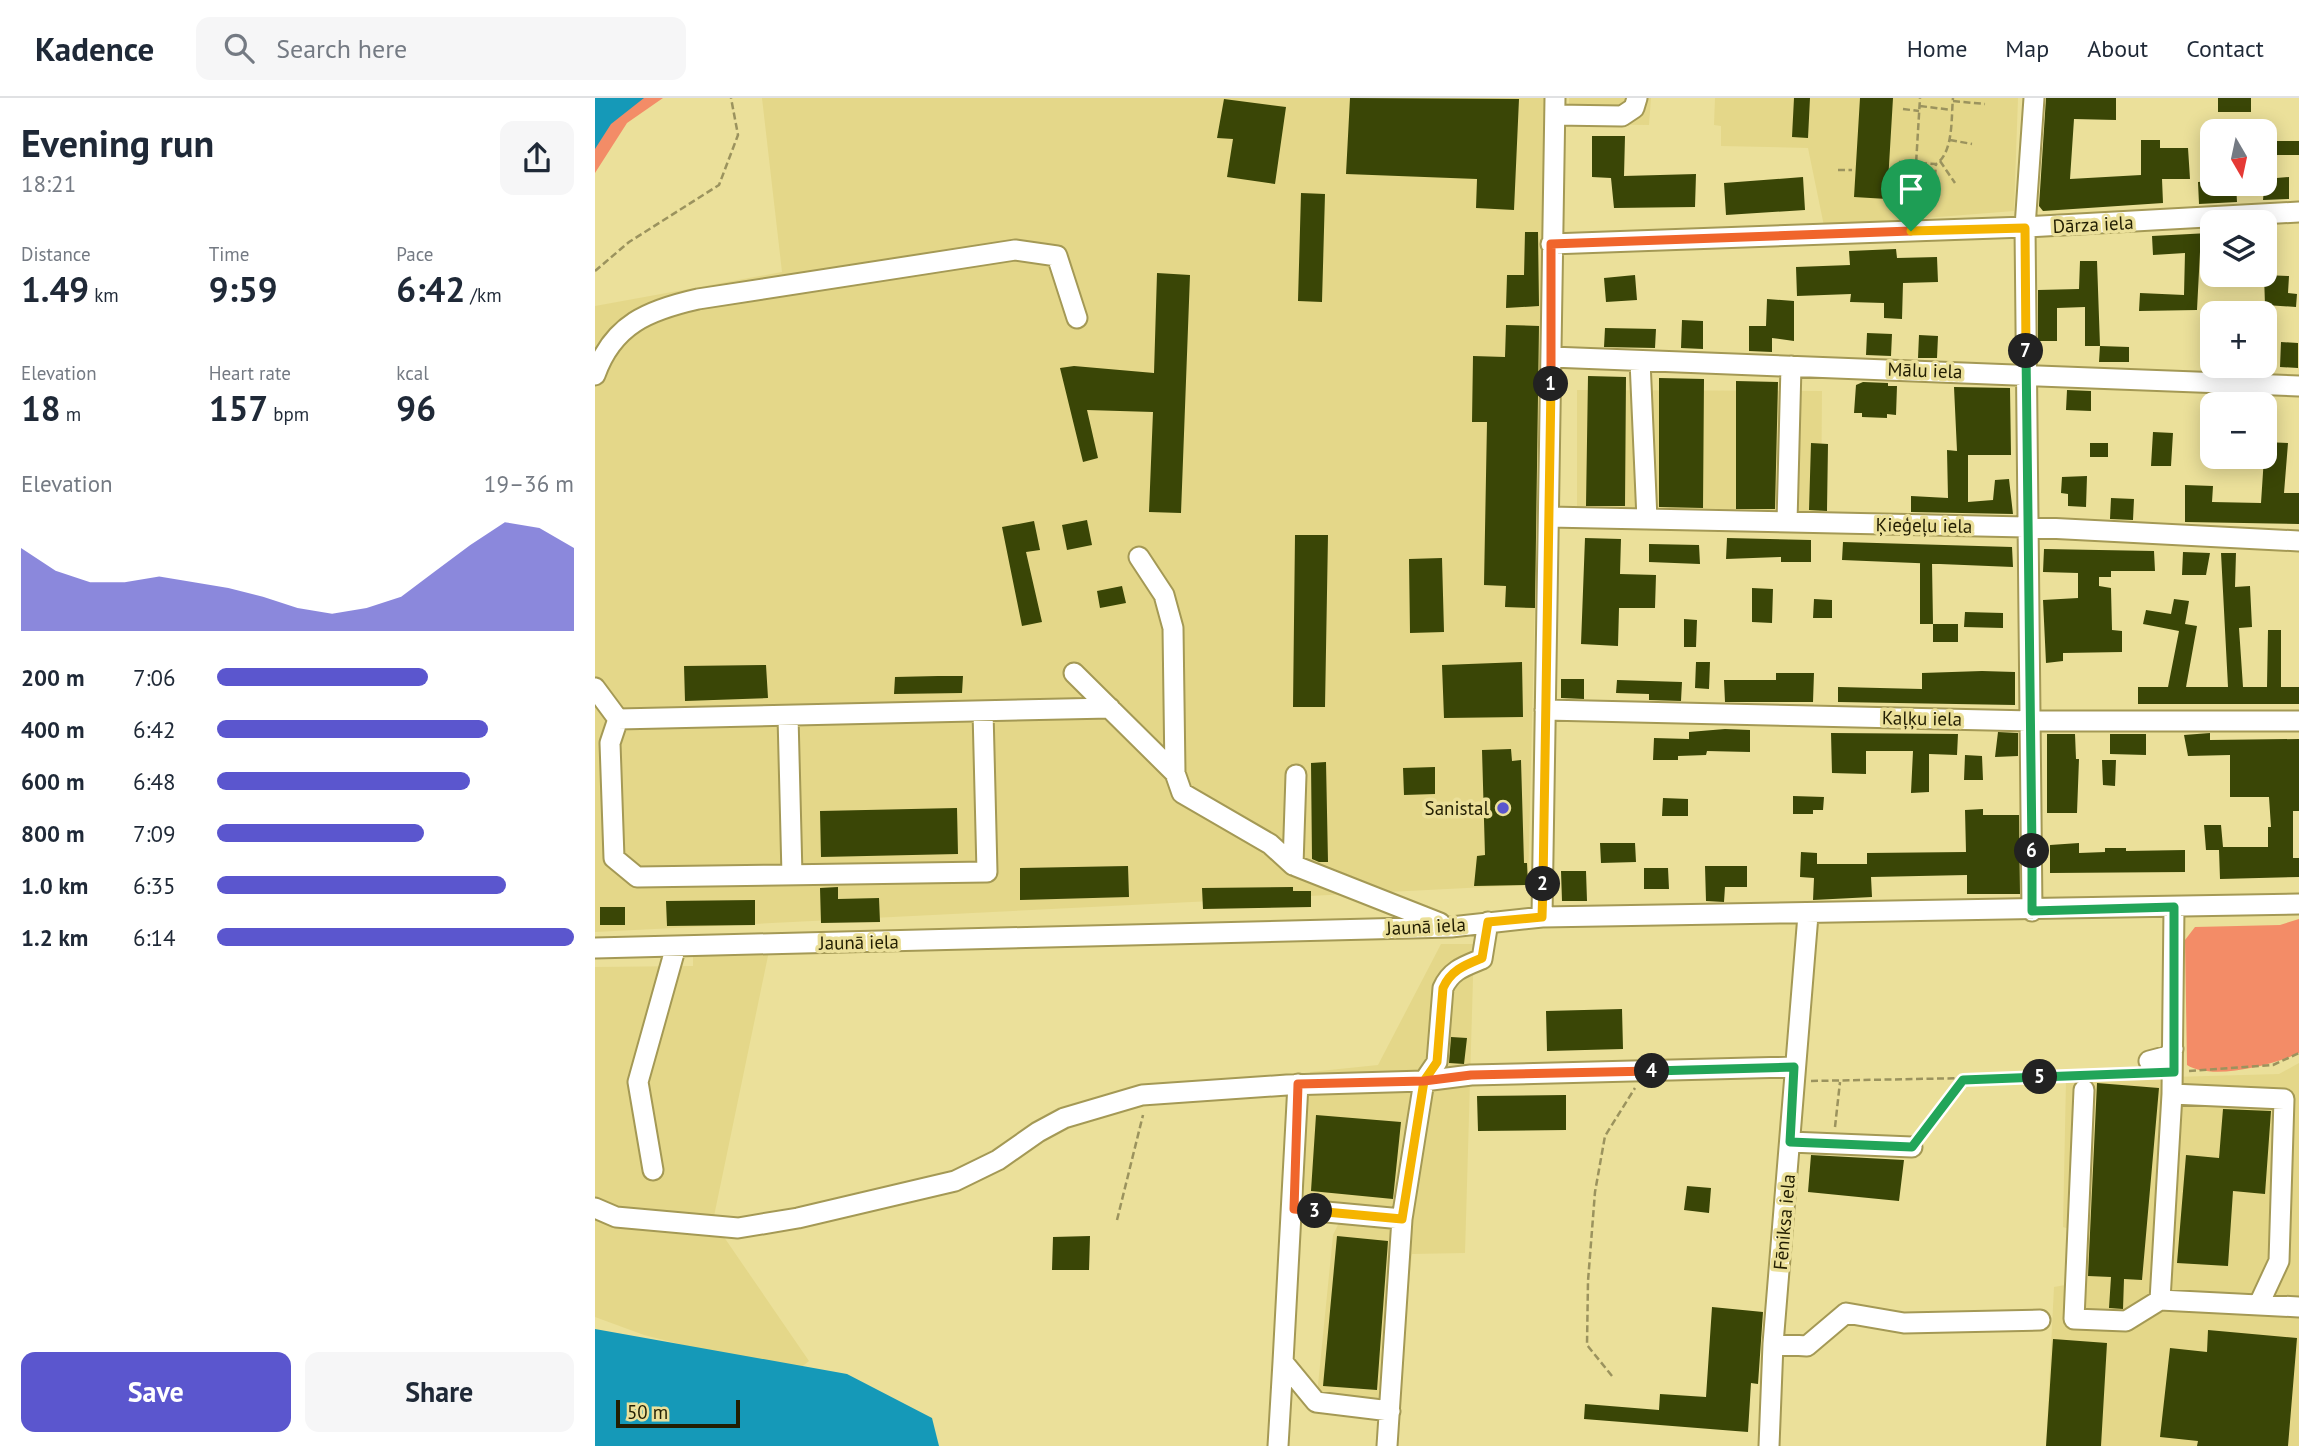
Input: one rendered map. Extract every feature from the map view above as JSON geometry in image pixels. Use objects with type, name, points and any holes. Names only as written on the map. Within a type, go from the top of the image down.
[{"type":"street","points":[[1542,917],[1555,106],[1622,116],[1634,108],[1637,98]]},
{"type":"street","points":[[2032,911],[2025,228],[2034,98]]},
{"type":"street","name":"Dārza iela","points":[[1551,244],[2025,228],[2299,212]]},
{"type":"street","points":[[595,376],[602,354],[630,323],[658,308],[698,299],[1015,250],[1057,256],[1077,318]]},
{"type":"street","name":"Mālu iela","points":[[1551,357],[2299,386]]},
{"type":"street","points":[[1640,361],[1647,519]]},
{"type":"street","points":[[1787,522],[1791,366]]},
{"type":"street","name":"Ķieģeļu iela","points":[[1549,517],[2026,527],[2299,541]]},
{"type":"street","points":[[1139,557],[1164,595],[1173,628],[1175,772],[1182,793],[1269,844],[1293,865],[1451,927]]},
{"type":"street","points":[[1074,673],[1175,772]]},
{"type":"street","points":[[595,688],[618,719]]},
{"type":"street","points":[[618,719],[1110,708]]},
{"type":"street","name":"Kaļķu iela","points":[[1545,710],[2032,721],[2299,721]]},
{"type":"street","points":[[618,719],[611,743],[614,858],[637,877],[987,872],[983,711]]},
{"type":"street","points":[[788,716],[792,875]]},
{"type":"street","points":[[1293,865],[1296,775]]},
{"type":"street","name":"Jaunā iela","points":[[595,948],[1451,927],[1542,917],[1808,915],[2299,904]]},
{"type":"street","points":[[2160,1300],[2174,1072],[2174,907]]},
{"type":"street","name":"Fēniksa iela","points":[[1769,1446],[1773,1344],[1808,915]]},
{"type":"street","points":[[1387,1446],[1402,1219],[1424,1081],[1437,1062],[1443,988],[1448,977],[1482,958],[1488,922]]},
{"type":"street","points":[[653,1170],[638,1082],[676,946]]},
{"type":"street","points":[[2149,1061],[2168,1056],[2173,1049]]},
{"type":"street","points":[[595,1208],[616,1217],[718,1228],[798,1218],[955,1181],[998,1160],[1038,1132],[1065,1118],[1149,1094],[1298,1084],[1424,1081],[1471,1075],[1646,1071],[1794,1074]]},
{"type":"street","points":[[2087,1080],[2074,1319],[2126,1321],[2160,1300],[2299,1307]]},
{"type":"street","points":[[1278,1446],[1294,1209],[1298,1084]]},
{"type":"street","points":[[2172,1094],[2284,1099],[2279,1261],[2259,1304]]},
{"type":"street","points":[[1790,1142],[1912,1147]]},
{"type":"street","points":[[1294,1209],[1402,1219]]},
{"type":"street","points":[[1773,1344],[1807,1346],[1846,1313],[1905,1323],[2040,1320]]},
{"type":"street","points":[[1283,1362],[1316,1402],[1390,1411]]},
{"type":"path","points":[[595,271],[629,242],[719,185],[738,135],[731,98]]},
{"type":"path","points":[[1911,231],[1920,98]]},
{"type":"path","points":[[1899,162],[1936,164],[1949,140],[1953,99],[1985,104]]},
{"type":"path","points":[[1903,109],[1952,110]]},
{"type":"path","points":[[1949,140],[1972,144]]},
{"type":"path","points":[[1940,161],[1955,183]]},
{"type":"path","points":[[1934,187],[1936,164]]},
{"type":"path","points":[[1838,170],[1852,170]]},
{"type":"path","points":[[1794,1074],[1840,1081],[2087,1080],[2273,1065],[2299,1053]]},
{"type":"path","points":[[1612,1376],[1587,1345],[1585,1330],[1595,1192],[1605,1136],[1646,1071]]},
{"type":"path","points":[[1912,1147],[1963,1080]]},
{"type":"path","points":[[1834,1145],[1840,1081]]},
{"type":"path","points":[[1117,1220],[1149,1094]]},
{"type":"shaded area","points":[[595,98],[663,98],[627,123],[595,173]]},
{"type":"shaded area","points":[[762,98],[1544,98],[1543,276],[1528,885],[595,932],[595,306],[782,272]]},
{"type":"shaded area","points":[[1569,98],[1651,98],[1649,125],[1569,124]]},
{"type":"shaded area","points":[[1715,98],[2018,98],[2014,211],[1824,226],[1808,148],[1721,146],[1721,126],[1714,125]]},
{"type":"shaded area","points":[[1577,390],[1822,391],[1821,520],[1577,519]]},
{"type":"shaded area","points":[[2299,919],[2299,1053],[2243,1070],[2211,1072],[2187,1065],[2185,940],[2195,927],[2280,925]]},
{"type":"shaded area","points":[[1441,944],[1474,944],[1465,1253],[1412,1254],[1397,1402],[1317,1395],[1333,1235],[1348,1204],[1299,1200],[1310,1072],[1378,1065]]},
{"type":"shaded area","points":[[769,951],[713,1221],[809,1361],[794,1373],[644,1335],[595,1317],[595,967],[693,966],[693,952]]},
{"type":"shaded area","points":[[2299,1063],[2299,1446],[2046,1446],[2054,1287],[2065,1285],[2069,1229],[2063,1227],[2066,1080],[2279,1074]]},
{"type":"water","points":[[595,98],[644,98],[611,124],[595,149]]},
{"type":"water","points":[[595,1329],[847,1374],[932,1418],[939,1446],[595,1446]]},
{"type":"building","points":[[1350,98],[1519,99],[1514,210],[1476,208],[1477,179],[1346,174]]},
{"type":"building","points":[[1794,98],[1810,98],[1808,138],[1792,137]]},
{"type":"building","points":[[1860,98],[1893,98],[1887,199],[1854,197]]},
{"type":"building","points":[[2046,98],[2116,98],[2116,120],[2074,119],[2070,179],[2141,175],[2141,140],[2160,140],[2160,148],[2188,148],[2190,179],[2162,179],[2163,203],[2043,211],[2039,206]]},
{"type":"building","points":[[2218,98],[2251,98],[2251,112],[2218,112]]},
{"type":"building","points":[[1224,99],[1286,107],[1275,184],[1227,177],[1233,139],[1217,138]]},
{"type":"building","points":[[1592,136],[1625,136],[1624,176],[1696,174],[1695,207],[1614,208],[1611,178],[1592,177]]},
{"type":"building","points":[[2277,141],[2299,141],[2299,155],[2277,155]]},
{"type":"building","points":[[1803,177],[1805,210],[1726,215],[1724,183]]},
{"type":"building","points":[[2289,177],[2289,199],[2263,200],[2263,196],[2277,196],[2277,178]]},
{"type":"building","points":[[2198,182],[2200,196],[2237,196],[2237,202],[2199,204]]},
{"type":"building","points":[[1301,193],[1325,194],[1322,302],[1298,301]]},
{"type":"building","points":[[1525,232],[1538,232],[1539,306],[1506,308],[1507,275],[1524,275]]},
{"type":"building","points":[[2200,233],[2197,310],[2139,311],[2140,293],[2184,295],[2185,253],[2153,255],[2152,236]]},
{"type":"building","points":[[1896,249],[1897,258],[1937,257],[1938,282],[1903,283],[1902,319],[1884,318],[1884,303],[1850,302],[1851,294],[1797,296],[1796,267],[1850,265],[1849,251]]},
{"type":"building","points":[[2080,261],[2097,261],[2100,346],[2085,346],[2085,307],[2057,308],[2057,341],[2038,341],[2038,290],[2079,289]]},
{"type":"building","points":[[1157,273],[1190,275],[1181,513],[1149,512],[1153,412],[1087,410],[1098,458],[1083,462],[1060,368],[1074,366],[1154,373]]},
{"type":"building","points":[[1635,275],[1637,300],[1606,302],[1604,278]]},
{"type":"building","points":[[2277,276],[2289,276],[2288,293],[2297,294],[2296,307],[2277,306],[2277,301],[2265,301],[2264,287],[2277,287]]},
{"type":"building","points":[[1767,299],[1794,301],[1794,341],[1772,338],[1772,352],[1749,351],[1749,326],[1766,326]]},
{"type":"building","points":[[1682,320],[1703,321],[1703,349],[1681,348]]},
{"type":"building","points":[[1506,325],[1539,326],[1535,608],[1505,607],[1506,586],[1484,585],[1487,422],[1472,422],[1473,356],[1505,357]]},
{"type":"building","points":[[1605,328],[1656,329],[1655,348],[1604,347]]},
{"type":"building","points":[[1867,333],[1892,334],[1891,356],[1866,355]]},
{"type":"building","points":[[1919,335],[1938,336],[1937,358],[1918,358]]},
{"type":"building","points":[[2281,342],[2298,343],[2298,368],[2280,367]]},
{"type":"building","points":[[2100,346],[2129,347],[2129,362],[2099,362]]},
{"type":"building","points":[[1588,376],[1626,377],[1625,506],[1586,506]]},
{"type":"building","points":[[1659,378],[1704,379],[1703,508],[1659,507]]},
{"type":"building","points":[[1736,381],[1778,382],[1775,509],[1736,509]]},
{"type":"building","points":[[1863,382],[1897,386],[1896,415],[1887,414],[1887,418],[1862,417],[1862,413],[1854,413],[1856,385]]},
{"type":"building","points":[[1954,387],[2010,388],[2011,455],[1968,455],[1968,502],[1993,500],[1995,480],[2009,479],[2013,514],[1911,512],[1911,496],[1948,498],[1947,450],[1957,451]]},
{"type":"building","points":[[2067,390],[2091,391],[2091,411],[2066,410]]},
{"type":"building","points":[[2153,432],[2173,433],[2171,466],[2151,466]]},
{"type":"building","points":[[1811,443],[1828,444],[1827,511],[1809,510]]},
{"type":"building","points":[[2090,443],[2108,443],[2108,457],[2090,457]]},
{"type":"building","points":[[2277,443],[2288,443],[2284,493],[2299,493],[2299,524],[2185,522],[2185,485],[2213,486],[2212,502],[2261,503],[2263,469],[2277,469]]},
{"type":"building","points":[[2087,476],[2086,507],[2068,506],[2068,494],[2061,493],[2062,477]]},
{"type":"building","points":[[2111,498],[2134,499],[2133,520],[2110,519]]},
{"type":"building","points":[[1087,520],[1092,545],[1067,550],[1062,525]]},
{"type":"building","points":[[1034,521],[1040,550],[1026,552],[1042,622],[1022,626],[1002,527]]},
{"type":"building","points":[[1295,535],[1328,535],[1325,707],[1293,707]]},
{"type":"building","points":[[1585,538],[1621,539],[1620,574],[1656,575],[1655,608],[1619,608],[1618,646],[1581,644]]},
{"type":"building","points":[[1727,538],[1811,540],[1811,562],[1781,562],[1781,557],[1726,559]]},
{"type":"building","points":[[1843,542],[2012,547],[2013,567],[1842,560]]},
{"type":"building","points":[[1649,544],[1699,545],[1700,564],[1649,562]]},
{"type":"building","points":[[2044,549],[2154,551],[2155,571],[2111,571],[2111,577],[2099,577],[2099,586],[2111,588],[2112,630],[2122,631],[2122,652],[2063,653],[2063,661],[2046,663],[2043,600],[2078,598],[2078,573],[2043,572]]},
{"type":"building","points":[[2183,552],[2210,553],[2206,575],[2182,575]]},
{"type":"building","points":[[2221,553],[2236,553],[2235,587],[2250,586],[2252,627],[2239,628],[2243,687],[2267,687],[2268,630],[2281,630],[2281,687],[2299,687],[2299,704],[2138,704],[2138,687],[2168,687],[2179,631],[2143,624],[2146,610],[2171,614],[2174,599],[2189,601],[2185,624],[2197,626],[2186,687],[2228,687]]},
{"type":"building","points":[[1442,558],[1444,632],[1410,633],[1409,559]]},
{"type":"building","points":[[1920,563],[1932,563],[1933,624],[1920,624]]},
{"type":"building","points":[[1122,586],[1126,603],[1100,608],[1097,591]]},
{"type":"building","points":[[1752,588],[1773,589],[1772,623],[1752,622]]},
{"type":"building","points":[[1814,599],[1832,600],[1832,618],[1813,618]]},
{"type":"building","points":[[1965,612],[2003,613],[2003,628],[1964,627]]},
{"type":"building","points":[[1684,619],[1697,620],[1696,647],[1684,647]]},
{"type":"building","points":[[1933,624],[1958,624],[1958,642],[1933,642]]},
{"type":"building","points":[[1522,662],[1523,717],[1444,718],[1442,665]]},
{"type":"building","points":[[1696,662],[1710,662],[1709,689],[1695,688]]},
{"type":"building","points":[[766,665],[768,698],[685,701],[684,666]]},
{"type":"building","points":[[2015,672],[2015,705],[1838,702],[1838,687],[1922,689],[1922,673]]},
{"type":"building","points":[[1776,673],[1814,673],[1813,702],[1725,702],[1724,680],[1776,680]]},
{"type":"building","points":[[963,676],[962,693],[894,694],[895,677]]},
{"type":"building","points":[[1561,679],[1584,679],[1584,699],[1561,698]]},
{"type":"building","points":[[1617,680],[1682,682],[1681,701],[1649,700],[1649,694],[1616,693]]},
{"type":"building","points":[[1750,730],[1750,752],[1707,751],[1706,755],[1678,756],[1678,760],[1653,760],[1654,738],[1689,739],[1689,732]]},
{"type":"building","points":[[1998,732],[2018,733],[2018,756],[1995,757]]},
{"type":"building","points":[[1831,733],[1958,734],[1957,755],[1929,754],[1929,792],[1911,793],[1913,751],[1866,751],[1866,774],[1832,773]]},
{"type":"building","points":[[2210,733],[2210,740],[2299,739],[2299,811],[2293,811],[2293,858],[2299,858],[2299,877],[2220,879],[2219,850],[2206,850],[2204,825],[2221,825],[2223,847],[2268,847],[2268,827],[2271,827],[2269,797],[2230,797],[2230,755],[2188,756],[2184,735]]},
{"type":"building","points":[[2047,734],[2075,734],[2076,759],[2079,759],[2077,813],[2047,813]]},
{"type":"building","points":[[2110,734],[2146,734],[2146,755],[2110,754]]},
{"type":"building","name":"Sanistal","points":[[1511,749],[1512,761],[1521,760],[1524,863],[1527,863],[1528,885],[1474,886],[1477,856],[1485,855],[1482,750]]},
{"type":"building","points":[[1965,755],[1982,756],[1983,780],[1964,780]]},
{"type":"building","points":[[2102,760],[2116,760],[2115,786],[2103,785]]},
{"type":"building","points":[[1326,762],[1328,862],[1319,862],[1312,859],[1311,763]]},
{"type":"building","points":[[1435,767],[1435,794],[1404,795],[1403,768]]},
{"type":"building","points":[[1793,796],[1824,797],[1823,810],[1813,810],[1813,814],[1793,814]]},
{"type":"building","points":[[1663,798],[1688,799],[1688,816],[1662,816]]},
{"type":"building","points":[[957,808],[958,854],[821,857],[820,811]]},
{"type":"building","points":[[1983,809],[1983,815],[2019,815],[2020,894],[1967,894],[1967,875],[1871,877],[1872,897],[1813,900],[1814,878],[1800,877],[1801,852],[1817,853],[1817,864],[1867,864],[1867,853],[1966,852],[1965,810]]},
{"type":"building","points":[[1600,843],[1635,843],[1636,862],[1601,863]]},
{"type":"building","points":[[2079,843],[2079,853],[2105,852],[2105,848],[2126,848],[2126,851],[2185,850],[2185,872],[2050,873],[2050,845]]},
{"type":"building","points":[[1128,866],[1129,897],[1020,900],[1020,868]]},
{"type":"building","points":[[1705,866],[1747,866],[1747,887],[1725,887],[1724,902],[1706,901]]},
{"type":"building","points":[[1644,868],[1668,868],[1669,889],[1644,889]]},
{"type":"building","points":[[1561,871],[1586,871],[1587,901],[1562,901]]},
{"type":"building","points":[[838,887],[838,899],[879,898],[880,922],[821,923],[820,888]]},
{"type":"building","points":[[1293,887],[1293,891],[1311,891],[1311,907],[1203,909],[1202,888]]},
{"type":"building","points":[[755,900],[755,925],[667,926],[666,901]]},
{"type":"building","points":[[600,907],[625,907],[625,925],[600,925]]},
{"type":"building","points":[[1622,1009],[1623,1049],[1547,1051],[1546,1011]]},
{"type":"building","points":[[1451,1037],[1467,1038],[1464,1064],[1449,1063]]},
{"type":"building","points":[[2097,1083],[2159,1088],[2142,1280],[2124,1279],[2123,1309],[2109,1308],[2111,1277],[2088,1276]]},
{"type":"building","points":[[1566,1095],[1566,1130],[1478,1131],[1477,1096]]},
{"type":"building","points":[[2223,1109],[2271,1111],[2265,1194],[2233,1191],[2228,1266],[2177,1263],[2186,1155],[2219,1158]]},
{"type":"building","points":[[1316,1115],[1401,1122],[1393,1199],[1311,1191]]},
{"type":"building","points":[[1811,1155],[1904,1160],[1899,1201],[1808,1192]]},
{"type":"building","points":[[1687,1186],[1711,1188],[1709,1213],[1684,1210]]},
{"type":"building","points":[[1090,1236],[1089,1270],[1052,1270],[1053,1237]]},
{"type":"building","points":[[1337,1236],[1388,1241],[1377,1390],[1323,1386]]},
{"type":"building","points":[[1712,1307],[1763,1312],[1758,1384],[1751,1383],[1748,1432],[1584,1419],[1585,1404],[1659,1410],[1660,1394],[1706,1397]]},
{"type":"building","points":[[2208,1330],[2297,1338],[2288,1446],[2197,1446],[2198,1441],[2160,1437],[2170,1348],[2207,1352]]},
{"type":"building","points":[[2053,1339],[2107,1343],[2101,1446],[2046,1446]]},
{"type":"place","name":"Sanistal","points":[[1503,808]]},
{"type":"route","points":[[1911,231],[1551,244],[1542,917],[1488,922],[1482,958],[1448,977],[1443,988],[1437,1062],[1424,1081],[1402,1219],[1294,1209],[1298,1084],[1424,1081],[1471,1075],[1794,1067],[1790,1142],[1912,1147],[1963,1080],[2174,1072],[2174,907],[2032,911],[2025,228],[1911,231]]}]
